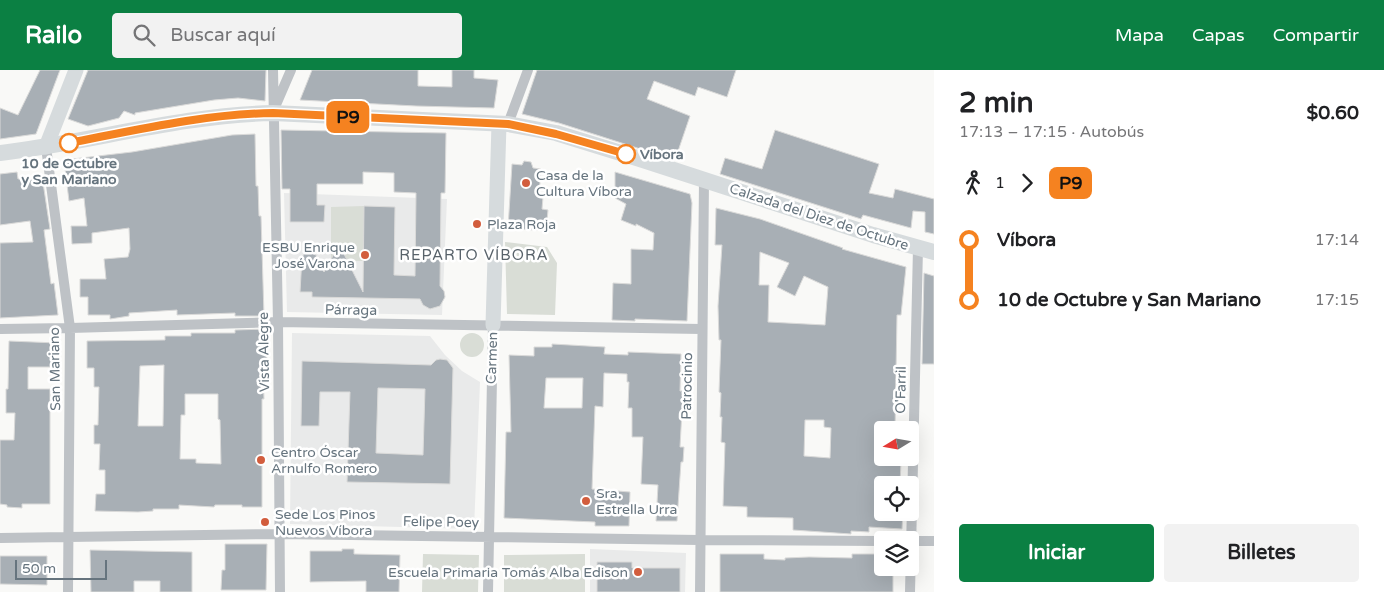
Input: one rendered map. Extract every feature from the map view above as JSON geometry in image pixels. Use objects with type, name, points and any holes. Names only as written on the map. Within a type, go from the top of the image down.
[{"type":"main road","name":"Calzada del Diez de Octubre","points":[[0,153],[46,147],[194,120],[253,113],[503,124],[572,138],[926,250]]},
{"type":"street","points":[[46,147],[76,70]]},
{"type":"street","name":"Vista Alegre","points":[[273,70],[278,322],[280,592]]},
{"type":"street","points":[[273,113],[291,70]]},
{"type":"street","points":[[503,124],[528,70]]},
{"type":"street","name":"Carmen","points":[[488,592],[493,325],[503,124]]},
{"type":"street","name":"San Mariano","points":[[46,147],[70,328],[68,592]]},
{"type":"street","name":"Patrocinio","points":[[700,592],[704,180]]},
{"type":"street","name":"O'Farril","points":[[912,531],[926,250]]},
{"type":"street","name":"Párraga","points":[[0,329],[278,322],[702,329]]},
{"type":"street","name":"Felipe Poey","points":[[0,538],[280,534],[874,541]]},
{"type":"street","points":[[919,541],[934,541]]},
{"type":"street","name":"O'Farril","points":[[910,576],[910,592]]},
{"type":"shaded area","name":"ESBU Enrique José Varona","points":[[284,193],[447,199],[442,315],[287,312]]},
{"type":"shaded area","points":[[364,206],[363,261],[331,261],[331,207]]},
{"type":"shaded area","points":[[505,242],[547,247],[557,263],[555,315],[507,314]]},
{"type":"shaded area","points":[[292,333],[430,336],[445,355],[462,371],[480,382],[474,529],[290,524]]},
{"type":"shaded area","points":[[472,333],[481,336],[484,345],[481,354],[472,357],[463,354],[460,345],[463,336]]},
{"type":"shaded area","name":"Escuela Primaria Tomás Alba Edison","points":[[590,549],[686,553],[685,592],[590,592]]},
{"type":"shaded area","points":[[423,554],[479,555],[478,592],[422,592]]},
{"type":"shaded area","points":[[585,554],[585,592],[504,592],[504,555]]},
{"type":"building","points":[[40,70],[60,70],[36,134],[0,139],[0,108],[18,115]]},
{"type":"building","points":[[88,70],[266,70],[265,101],[238,98],[135,113],[135,115],[124,111],[119,118],[88,126],[68,119]]},
{"type":"building","points":[[312,70],[418,70],[418,86],[452,87],[452,70],[474,70],[474,78],[498,80],[494,108],[300,100]]},
{"type":"building","points":[[537,70],[736,70],[727,97],[698,87],[695,96],[654,81],[647,99],[690,116],[675,160],[559,123],[522,114]]},
{"type":"building","points":[[281,130],[446,133],[445,193],[441,193],[440,286],[444,291],[445,297],[440,306],[430,309],[423,305],[420,299],[312,297],[312,292],[300,292],[302,257],[305,253],[310,252],[316,255],[324,272],[334,254],[344,254],[363,292],[364,206],[395,207],[394,275],[415,276],[416,193],[394,192],[394,173],[363,172],[363,184],[317,184],[317,205],[325,205],[324,222],[290,222],[290,189],[282,189]]},
{"type":"building","points":[[775,130],[879,164],[869,193],[893,198],[895,189],[934,199],[934,234],[925,232],[925,212],[913,211],[911,228],[863,215],[861,219],[720,174],[725,158],[762,169]]},
{"type":"building","points":[[255,134],[256,186],[258,186],[259,216],[261,216],[264,316],[235,316],[235,313],[177,315],[177,310],[129,313],[129,316],[110,319],[110,315],[88,315],[88,297],[80,297],[80,279],[106,279],[104,259],[128,257],[130,249],[129,228],[92,233],[92,243],[72,244],[71,226],[87,226],[84,198],[69,201],[64,160],[132,152],[232,135]]},
{"type":"building","name":"Casa de la Cultura Víbora","points":[[524,161],[531,162],[533,168],[541,169],[539,196],[543,197],[542,209],[548,210],[546,231],[508,228],[512,164],[522,165]]},
{"type":"building","points":[[17,172],[18,179],[42,176],[50,229],[44,230],[51,284],[54,283],[58,315],[0,318],[0,243],[33,242],[30,221],[0,225],[0,174]]},
{"type":"building","points":[[615,172],[690,194],[692,203],[687,321],[612,320],[613,283],[631,284],[631,249],[653,250],[654,233],[636,224],[636,226],[621,220],[626,204],[615,198]]},
{"type":"building","points":[[716,208],[760,219],[842,249],[906,267],[901,315],[897,315],[895,421],[874,421],[874,466],[901,466],[900,476],[874,476],[874,521],[902,521],[902,529],[869,527],[869,532],[851,531],[851,534],[793,530],[793,518],[747,517],[747,507],[723,506],[725,443],[721,442],[722,417],[720,417],[721,393],[719,392],[721,340],[719,340],[718,306],[722,245],[715,245]],"holes":[[[760,252],[789,263],[777,287],[795,296],[804,276],[828,287],[825,325],[768,322],[769,285],[759,285]],[[805,420],[824,420],[824,427],[831,428],[830,458],[804,456]]]},
{"type":"building","points":[[924,273],[934,276],[934,364],[922,364]]},
{"type":"building","points":[[267,329],[267,372],[263,372],[264,399],[262,399],[262,507],[242,507],[242,505],[215,505],[214,507],[179,505],[179,509],[153,509],[153,511],[95,511],[96,494],[105,494],[105,470],[99,470],[100,444],[94,444],[94,425],[98,425],[99,387],[94,387],[94,368],[87,368],[87,341],[165,340],[165,336],[191,336],[191,333],[235,333],[235,330]],"holes":[[[164,365],[163,426],[138,426],[140,366]],[[185,394],[218,394],[221,464],[196,463],[196,459],[180,459],[181,415],[185,415]]]},
{"type":"building","points":[[9,341],[57,343],[57,367],[28,367],[28,389],[50,389],[50,504],[22,504],[22,508],[7,507],[7,505],[0,504],[0,440],[14,440],[15,413],[6,413]]},
{"type":"building","points":[[552,344],[605,347],[604,354],[628,355],[628,352],[681,354],[680,391],[685,391],[680,447],[684,447],[683,462],[681,462],[677,521],[656,521],[658,485],[641,484],[643,437],[632,437],[632,408],[628,408],[629,382],[627,382],[627,374],[604,373],[603,407],[595,406],[592,489],[630,492],[629,526],[595,526],[595,522],[504,518],[506,432],[511,432],[509,355],[534,356],[534,347],[552,347]],"holes":[[[546,378],[583,378],[582,408],[544,408]]]},
{"type":"building","points":[[436,360],[447,360],[453,368],[450,484],[347,482],[350,392],[320,392],[319,426],[301,426],[302,361],[431,365]],"holes":[[[378,388],[425,389],[423,455],[376,453]]]},
{"type":"building","points":[[225,544],[267,544],[266,590],[221,590],[222,570],[225,570]]},
{"type":"building","points":[[342,549],[354,549],[354,554],[400,555],[399,592],[366,592],[366,581],[310,582],[310,551],[342,551]]},
{"type":"building","points":[[90,550],[192,552],[192,592],[160,592],[160,581],[134,581],[134,592],[91,592]]},
{"type":"building","points":[[720,554],[764,554],[764,559],[785,560],[785,558],[809,557],[852,558],[852,554],[874,554],[874,576],[893,576],[893,592],[720,592]]},
{"type":"building","points":[[0,556],[47,556],[47,585],[0,584]]},
{"type":"building","points":[[597,562],[632,562],[632,568],[680,568],[680,592],[597,592]]},
{"type":"bus line","name":"P9","points":[[69,143],[194,120],[253,113],[273,113],[508,124],[556,134],[626,154]]},
{"type":"place","name":"10 de Octubre y San Mariano","points":[[69,143]]},
{"type":"place","name":"Víbora","points":[[626,154]]},
{"type":"place","name":"Casa de la Cultura Víbora","points":[[526,183]]},
{"type":"place","name":"Plaza Roja","points":[[477,224]]},
{"type":"place","name":"ESBU Enrique José Varona","points":[[365,255]]},
{"type":"place","name":"Centro Óscar Arnulfo Romero","points":[[261,460]]},
{"type":"place","name":"Sra. Estrella Urra","points":[[586,501]]},
{"type":"place","name":"Sede Los Pinos Nuevos Víbora","points":[[265,522]]},
{"type":"place","name":"Escuela Primaria Tomás Alba Edison","points":[[638,572]]},
{"type":"district","name":"REPARTO VÍBORA","points":[[474,255]]}]
